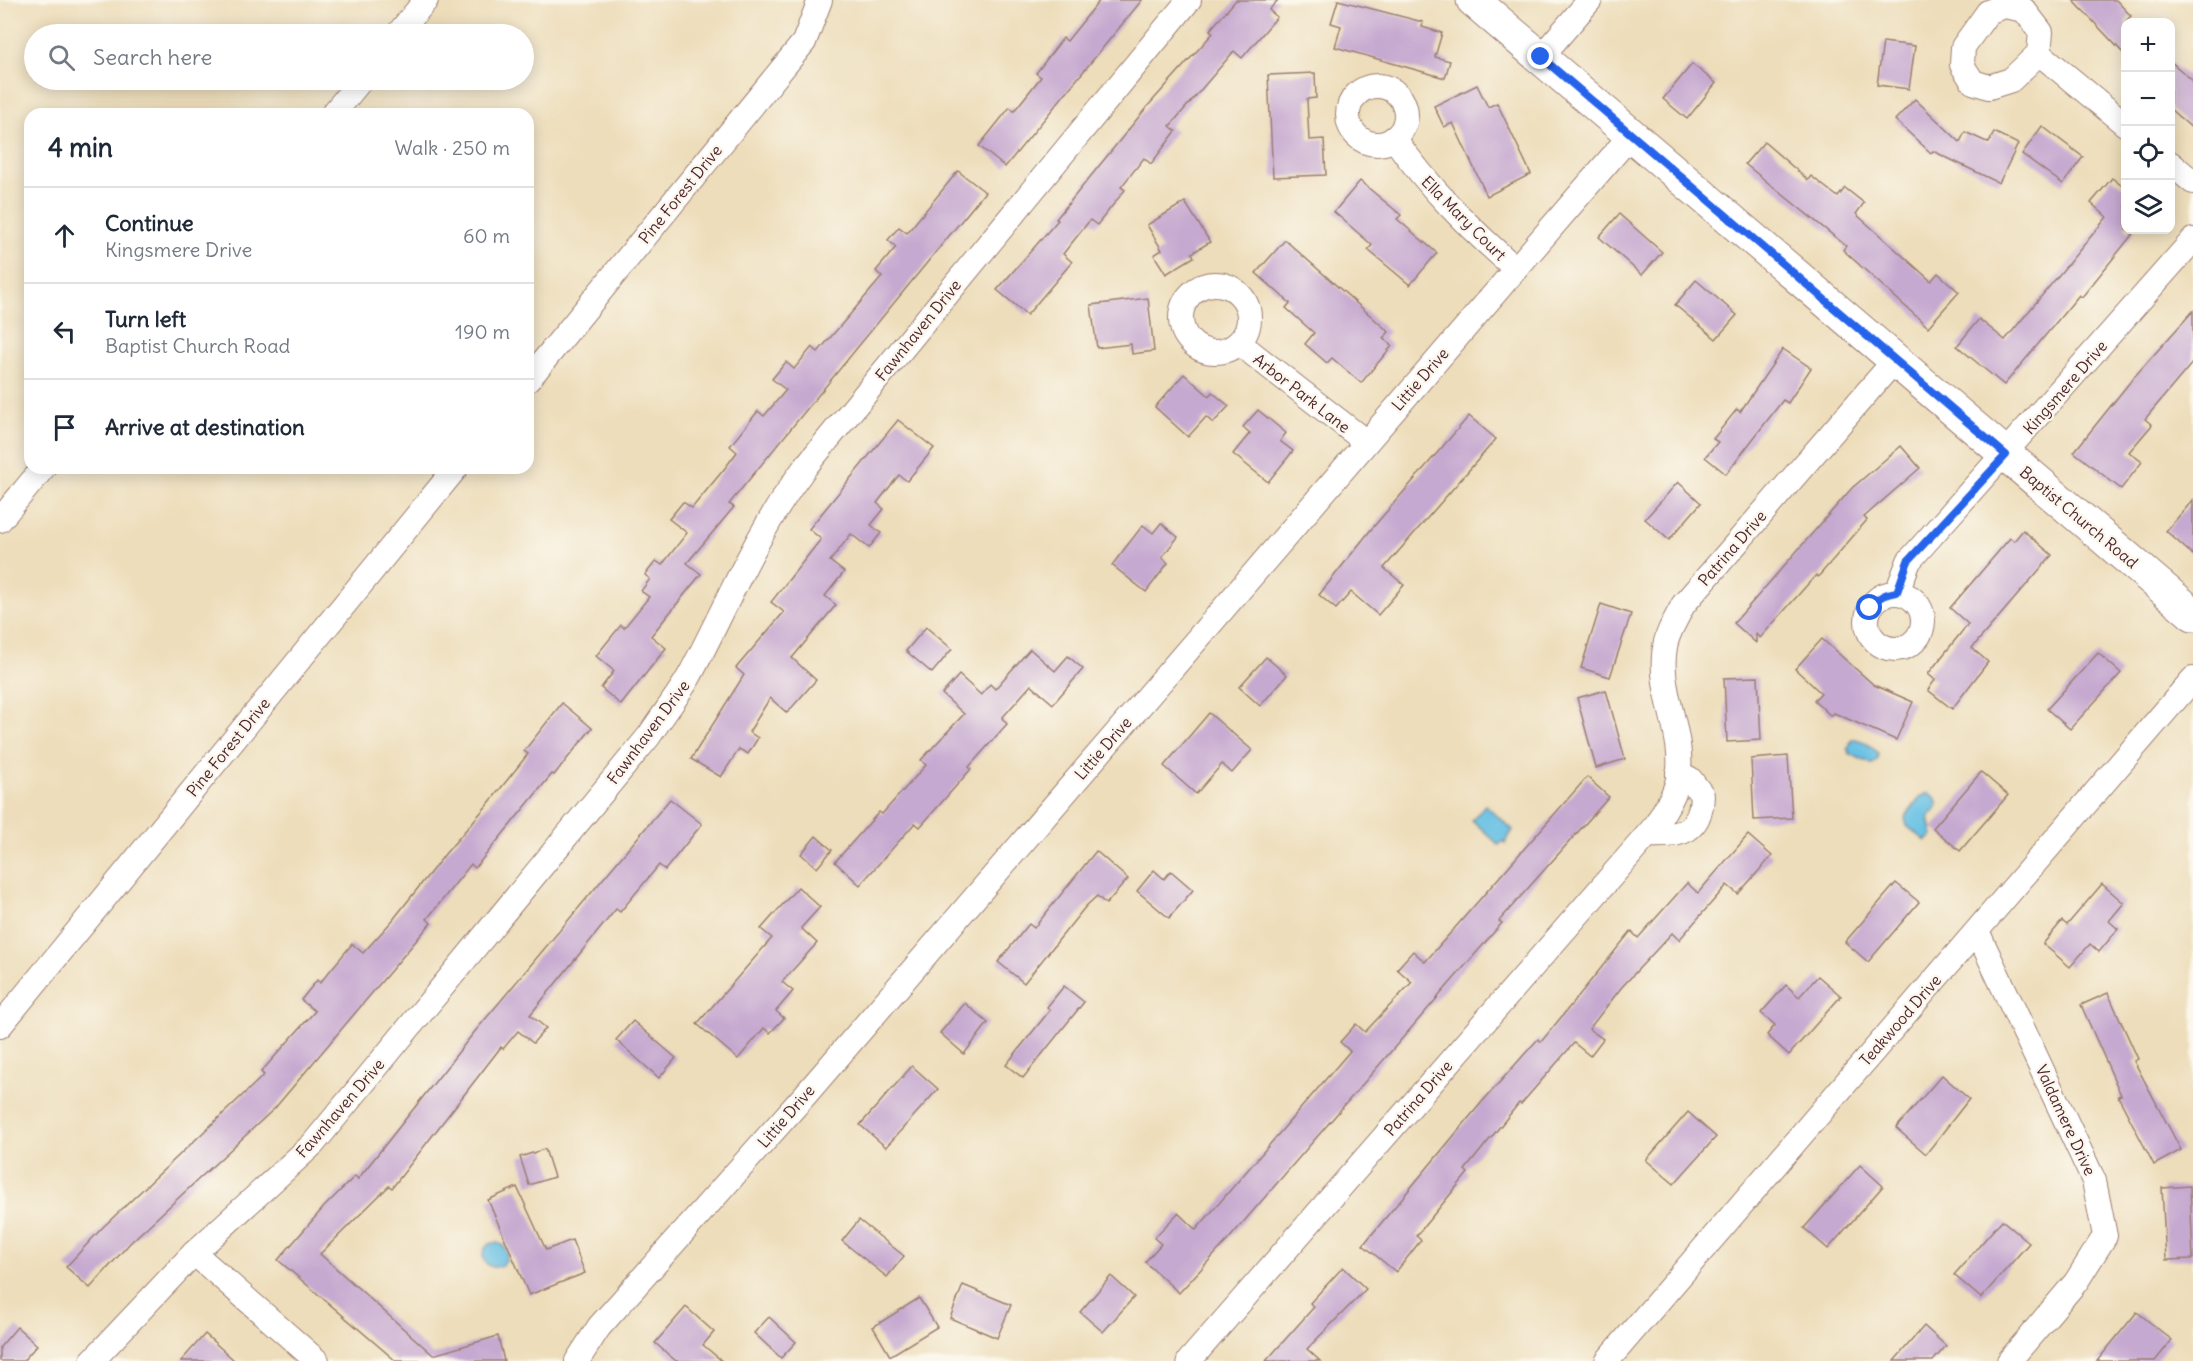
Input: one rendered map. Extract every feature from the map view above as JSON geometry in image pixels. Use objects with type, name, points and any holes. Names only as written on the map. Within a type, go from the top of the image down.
[{"type":"street","points":[[406,24],[426,0]]},
{"type":"street","name":"Pine Forest Drive","points":[[534,373],[804,42],[820,0]]},
{"type":"street","name":"Fawnhaven Drive","points":[[92,1361],[194,1253],[313,1143],[649,736],[689,677],[745,562],[776,506],[806,466],[1189,0]]},
{"type":"street","name":"Baptist Church Road","points":[[1473,0],[2193,614]]},
{"type":"street","points":[[1541,57],[1590,0]]},
{"type":"street","points":[[2039,53],[2121,121]]},
{"type":"street","points":[[338,108],[353,90]]},
{"type":"street","name":"Littie Drive","points":[[577,1361],[599,1327],[806,1094],[1631,135]]},
{"type":"street","name":"Ella Mary Court","points":[[1394,138],[1429,186],[1466,225],[1515,268]]},
{"type":"street","points":[[2175,167],[2193,182]]},
{"type":"street","name":"Kingsmere Drive","points":[[1897,592],[1908,561],[2006,455],[2193,240]]},
{"type":"street","name":"Arbor Park Lane","points":[[1239,343],[1366,442]]},
{"type":"street","name":"Patrina Drive","points":[[1189,1361],[1648,835],[1674,793],[1678,773],[1673,720],[1664,686],[1664,649],[1683,605],[1895,360]]},
{"type":"street","points":[[0,520],[38,474]]},
{"type":"street","name":"Pine Forest Drive","points":[[0,1026],[451,474]]},
{"type":"street","name":"Teakwood Drive","points":[[1607,1361],[2193,680]]},
{"type":"street","points":[[1648,835],[1668,836],[1686,831],[1698,820],[1702,795],[1690,779],[1678,773]]},
{"type":"street","name":"Valdamere Drive","points":[[1977,931],[2094,1181],[2105,1236],[2076,1282],[2009,1361]]},
{"type":"street","points":[[194,1253],[316,1361]]},
{"type":"water","points":[[1852,739],[1870,746],[1878,753],[1878,759],[1872,764],[1850,754],[1848,749]]},
{"type":"water","points":[[1928,793],[1935,797],[1937,804],[1929,818],[1933,836],[1926,841],[1907,826],[1905,818],[1920,797]]},
{"type":"water","points":[[1485,805],[1513,830],[1505,843],[1503,841],[1499,845],[1472,820]]},
{"type":"water","points":[[495,1243],[503,1247],[507,1255],[503,1263],[495,1267],[487,1263],[483,1255],[487,1247]]},
{"type":"building","points":[[1100,0],[1142,0],[1005,167],[979,146],[1010,107],[1014,111],[1041,77],[1036,73],[1063,38],[1067,41]]},
{"type":"building","points":[[1236,0],[1278,0],[1269,10],[1277,17],[1242,58],[1234,51],[1170,126],[1176,131],[1151,164],[1144,158],[1121,187],[1125,190],[1097,225],[1090,220],[1063,254],[1072,262],[1027,315],[997,290],[1058,220],[1056,219],[1146,108],[1213,33],[1210,30]]},
{"type":"building","points":[[1338,0],[1423,22],[1422,27],[1442,33],[1435,57],[1450,61],[1445,78],[1335,47],[1341,26],[1331,23]]},
{"type":"building","points":[[2073,0],[2116,0],[2131,16],[2121,18],[2121,51]]},
{"type":"building","points":[[1883,42],[1915,46],[1909,89],[1877,85]]},
{"type":"building","points":[[1692,64],[1716,83],[1687,119],[1663,99]]},
{"type":"building","points":[[2175,65],[2193,81],[2193,129],[2175,113]]},
{"type":"building","points":[[1315,73],[1316,98],[1307,99],[1309,140],[1324,139],[1326,175],[1273,177],[1268,75]]},
{"type":"building","points":[[1477,85],[1488,107],[1497,103],[1531,174],[1487,196],[1453,123],[1444,127],[1434,106]]},
{"type":"building","points":[[1915,99],[1960,142],[1965,132],[1989,143],[1994,132],[2018,144],[1999,183],[1933,151],[1931,153],[1895,120]]},
{"type":"building","points":[[2042,126],[2083,157],[2063,184],[2022,154]]},
{"type":"building","points":[[1764,142],[1808,180],[1811,176],[1838,197],[1845,188],[1864,203],[1856,214],[1931,281],[1938,273],[1959,292],[1928,327],[1843,250],[1846,246],[1745,164]]},
{"type":"building","points":[[958,171],[985,192],[729,504],[734,507],[687,563],[701,574],[651,636],[666,648],[621,705],[601,688],[614,671],[596,656],[621,625],[624,628],[649,597],[641,591],[650,579],[645,575],[656,561],[662,565],[687,533],[669,519],[683,502],[692,508],[737,452],[730,446],[758,411],[764,416],[786,390],[772,379],[786,362],[794,369],[812,347],[818,352],[882,277],[876,271],[896,247],[888,240],[899,227],[907,233]]},
{"type":"building","points":[[2112,178],[2121,185],[2121,234],[2133,234],[2082,297],[2079,295],[2004,385],[1957,346],[1979,319],[2005,340],[2107,217],[2091,203]]},
{"type":"building","points":[[1360,181],[1401,215],[1397,219],[1437,253],[1410,285],[1368,250],[1372,245],[1334,212]]},
{"type":"building","points":[[1185,202],[1210,242],[1192,253],[1194,257],[1166,274],[1154,255],[1162,250],[1147,225]]},
{"type":"building","points":[[1619,214],[1662,252],[1642,275],[1599,237]]},
{"type":"building","points":[[1285,240],[1389,332],[1383,338],[1392,346],[1361,383],[1332,358],[1327,363],[1305,344],[1314,333],[1286,308],[1290,303],[1256,273]]},
{"type":"building","points":[[1696,280],[1737,315],[1716,339],[1675,305]]},
{"type":"building","points":[[1148,298],[1154,351],[1132,354],[1131,344],[1097,348],[1091,305]]},
{"type":"building","points":[[2193,311],[2193,362],[2145,419],[2152,425],[2129,452],[2142,462],[2121,489],[2074,452],[2134,377]]},
{"type":"building","points":[[1783,349],[1811,368],[1788,403],[1783,400],[1726,474],[1705,457],[1718,442],[1713,439],[1737,409],[1740,412]]},
{"type":"building","points":[[1184,374],[1209,396],[1212,392],[1229,406],[1213,423],[1206,417],[1188,437],[1155,407]]},
{"type":"building","points":[[1258,410],[1286,433],[1280,441],[1293,451],[1268,482],[1233,454],[1250,433],[1243,427]]},
{"type":"building","points":[[1469,416],[1496,439],[1384,568],[1404,585],[1378,615],[1351,592],[1336,609],[1319,595],[1369,532]]},
{"type":"building","points":[[898,420],[934,448],[907,481],[899,475],[877,503],[884,509],[871,525],[881,533],[869,548],[851,534],[830,561],[844,572],[825,596],[836,605],[792,658],[816,680],[787,713],[770,698],[749,732],[758,738],[748,754],[739,749],[721,777],[691,759],[744,675],[736,668],[784,612],[771,602],[821,539],[809,529]]},
{"type":"building","points":[[1901,446],[1920,468],[1864,517],[1867,520],[1818,577],[1816,575],[1760,638],[1756,634],[1756,643],[1734,623],[1852,488]]},
{"type":"building","points":[[1678,482],[1701,503],[1669,540],[1645,519]]},
{"type":"building","points":[[2193,500],[2193,555],[2166,531]]},
{"type":"building","points":[[1161,523],[1178,537],[1162,557],[1168,563],[1146,592],[1112,565],[1143,525],[1153,533]]},
{"type":"building","points":[[2023,530],[2052,555],[1972,648],[1988,662],[1952,709],[1928,690],[1935,680],[1928,674],[1968,624],[1950,608],[2010,538],[2014,541]]},
{"type":"building","points":[[1601,604],[1631,614],[1610,677],[1581,668]]},
{"type":"building","points":[[926,627],[952,649],[932,673],[906,651]]},
{"type":"building","points":[[1822,639],[1874,685],[1913,702],[1896,740],[1834,713],[1831,716],[1814,700],[1821,693],[1795,669]]},
{"type":"building","points":[[1030,649],[1055,671],[1068,656],[1083,669],[1053,704],[1031,685],[1002,718],[1007,724],[969,767],[971,769],[920,827],[915,823],[860,885],[835,862],[879,812],[882,814],[926,765],[921,760],[964,714],[942,694],[959,675],[981,695],[990,684],[995,689]]},
{"type":"building","points":[[2098,653],[2121,673],[2070,729],[2047,709]]},
{"type":"building","points":[[1266,657],[1287,675],[1260,706],[1239,687]]},
{"type":"building","points":[[1758,677],[1761,740],[1727,742],[1724,678]]},
{"type":"building","points":[[1606,690],[1625,759],[1596,768],[1577,698]]},
{"type":"building","points":[[562,703],[592,728],[475,868],[471,864],[427,919],[431,923],[275,1108],[130,1243],[90,1288],[66,1267],[103,1227],[264,1075],[261,1072],[315,1011],[301,1000],[317,980],[320,983],[352,944],[363,953],[392,921],[528,754],[524,751]]},
{"type":"building","points":[[1209,713],[1252,750],[1232,773],[1222,764],[1196,794],[1164,766]]},
{"type":"building","points":[[1788,756],[1792,818],[1754,820],[1751,759]]},
{"type":"building","points":[[1981,772],[2008,795],[1960,851],[1933,828]]},
{"type":"building","points":[[1587,777],[1609,797],[1499,921],[1502,923],[1227,1241],[1179,1293],[1145,1262],[1161,1244],[1154,1238],[1178,1213],[1196,1230],[1350,1051],[1340,1042],[1356,1024],[1365,1032],[1412,982],[1397,969],[1413,951],[1425,962]]},
{"type":"building","points":[[670,799],[702,824],[665,870],[659,865],[620,912],[616,909],[530,1015],[546,1028],[533,1043],[518,1031],[503,1049],[501,1047],[392,1188],[389,1186],[320,1254],[433,1355],[498,1336],[504,1361],[396,1361],[278,1260],[324,1207],[355,1176],[358,1179],[472,1035]]},
{"type":"building","points":[[1748,835],[1772,856],[1738,894],[1727,885],[1679,940],[1672,933],[1621,988],[1589,1029],[1603,1039],[1590,1056],[1574,1043],[1521,1104],[1519,1103],[1465,1170],[1468,1173],[1416,1236],[1421,1240],[1396,1272],[1363,1245],[1482,1102],[1538,1039],[1541,1042],[1631,931],[1638,938],[1687,883],[1698,893]]},
{"type":"building","points":[[816,836],[832,850],[817,868],[801,854]]},
{"type":"building","points":[[1096,851],[1128,879],[1106,904],[1097,896],[1086,906],[1024,983],[998,962],[1029,924],[1034,928]]},
{"type":"building","points":[[1154,870],[1164,879],[1171,871],[1193,890],[1169,918],[1137,891]]},
{"type":"building","points":[[1896,883],[1919,902],[1868,962],[1845,942]]},
{"type":"building","points":[[2102,884],[2124,903],[2109,921],[2118,929],[2099,952],[2090,944],[2070,967],[2043,944],[2062,921],[2067,925]]},
{"type":"building","points":[[798,887],[820,907],[801,928],[817,943],[782,982],[793,991],[776,1011],[784,1018],[770,1033],[764,1028],[738,1059],[697,1024],[772,938],[761,929]]},
{"type":"building","points":[[1818,976],[1841,996],[1789,1055],[1767,1035],[1775,1025],[1761,1013],[1786,985],[1799,997]]},
{"type":"building","points":[[1064,986],[1084,1002],[1023,1078],[1006,1065],[1050,1010],[1047,1007]]},
{"type":"building","points":[[2108,993],[2138,1059],[2134,1061],[2181,1150],[2154,1165],[2118,1096],[2121,1095],[2081,1005]]},
{"type":"building","points":[[965,1003],[988,1023],[964,1054],[940,1033]]},
{"type":"building","points":[[633,1021],[676,1058],[659,1078],[616,1040]]},
{"type":"building","points":[[912,1066],[938,1089],[886,1147],[860,1125]]},
{"type":"building","points":[[1942,1075],[1969,1099],[1926,1154],[1896,1128]]},
{"type":"building","points":[[1688,1112],[1716,1137],[1674,1184],[1646,1160]]},
{"type":"building","points":[[545,1149],[554,1177],[529,1185],[520,1157]]},
{"type":"building","points":[[1860,1165],[1883,1186],[1828,1249],[1804,1228]]},
{"type":"building","points":[[2190,1186],[2193,1259],[2166,1260],[2162,1188]]},
{"type":"building","points":[[517,1187],[546,1250],[572,1240],[585,1273],[529,1295],[488,1200]]},
{"type":"building","points":[[859,1220],[904,1256],[887,1277],[842,1241]]},
{"type":"building","points":[[2002,1220],[2029,1243],[1981,1298],[1954,1275]]},
{"type":"building","points":[[1343,1267],[1366,1289],[1307,1349],[1320,1361],[1266,1361],[1314,1307],[1310,1303]]},
{"type":"building","points":[[1111,1276],[1134,1297],[1103,1332],[1080,1312]]},
{"type":"building","points":[[963,1285],[1011,1305],[997,1338],[950,1318]]},
{"type":"building","points":[[919,1298],[937,1327],[890,1356],[873,1327]]},
{"type":"building","points":[[686,1307],[714,1332],[703,1345],[722,1361],[676,1361],[655,1343]]},
{"type":"building","points":[[2137,1312],[2172,1340],[2155,1361],[2097,1361]]},
{"type":"building","points":[[769,1317],[796,1342],[781,1358],[754,1333]]},
{"type":"building","points":[[1924,1326],[1946,1346],[1933,1361],[1894,1361]]},
{"type":"building","points":[[17,1327],[37,1345],[23,1361],[0,1361],[0,1347]]},
{"type":"building","points":[[205,1334],[235,1361],[181,1361]]},
{"type":"route","points":[[1541,57],[2006,455],[1908,561],[1897,592],[1876,599],[1870,608]]}]
